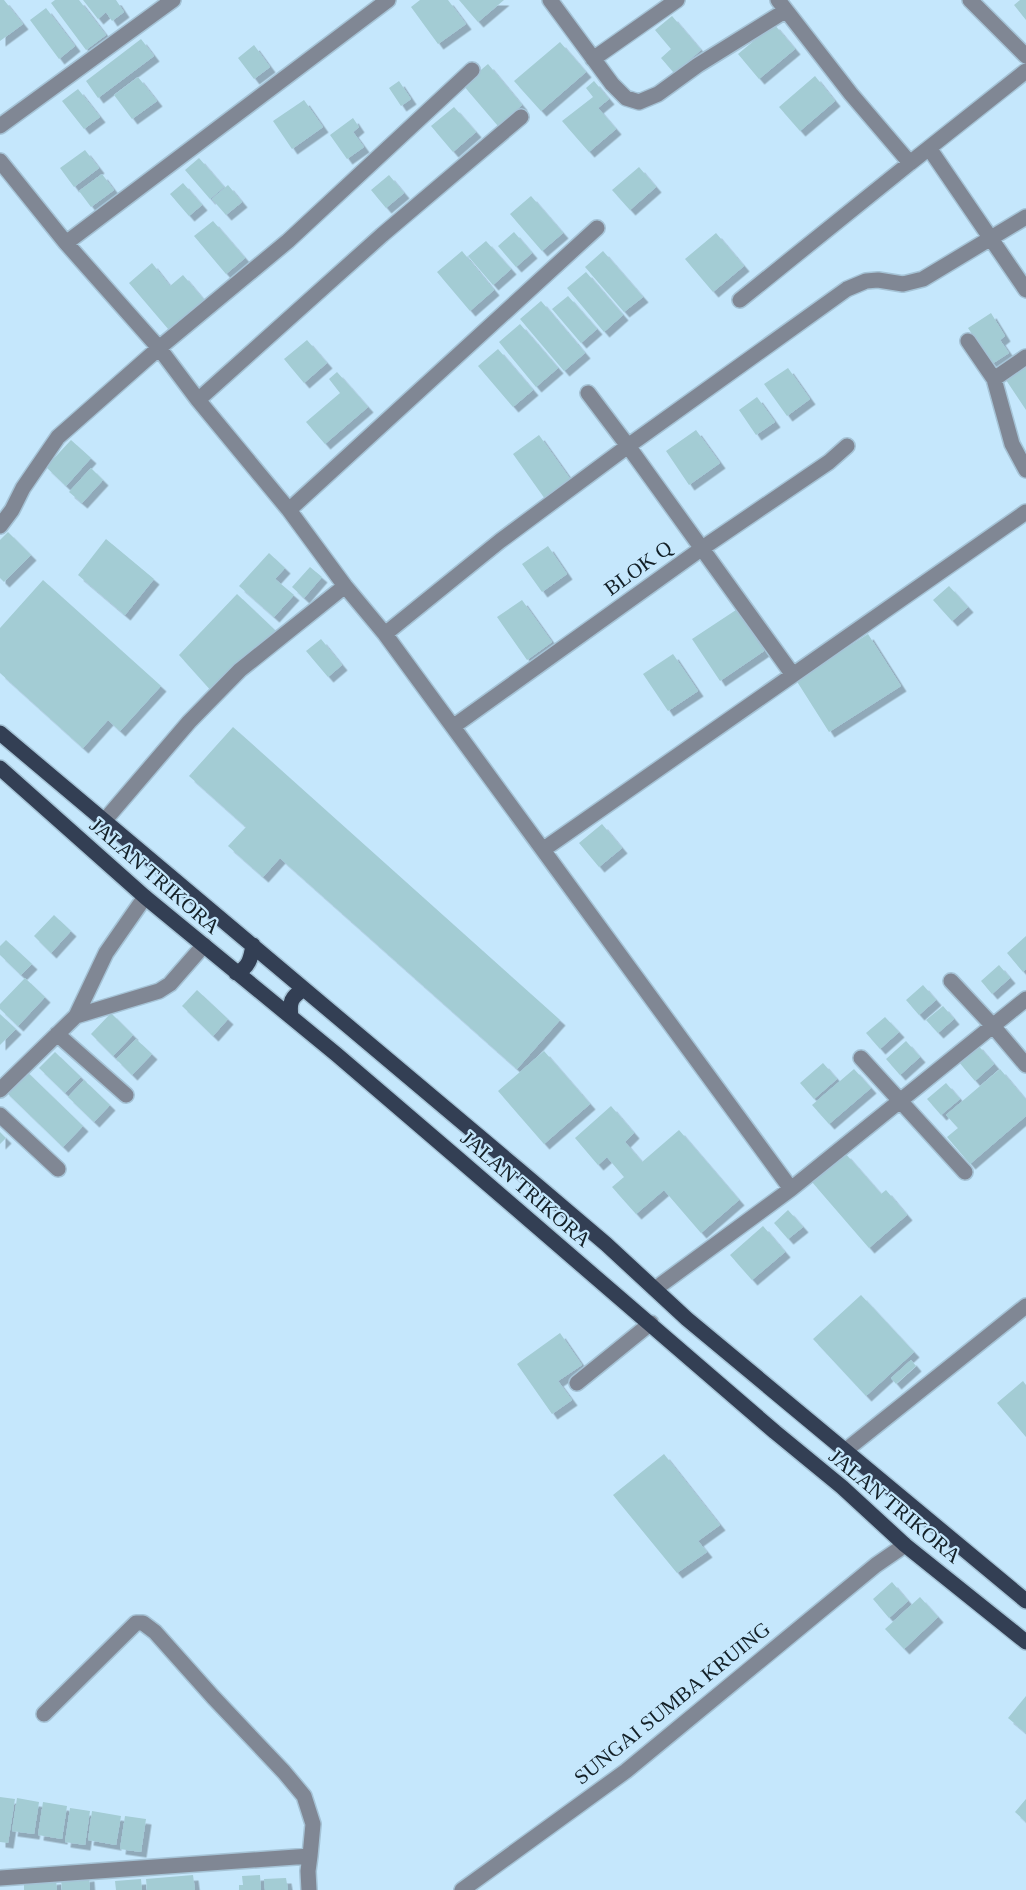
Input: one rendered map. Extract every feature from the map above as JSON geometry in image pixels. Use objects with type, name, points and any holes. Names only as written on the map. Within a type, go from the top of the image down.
[{"type":"main road","name":"JALAN TRIKORA","points":[[0,733],[519,1170],[687,1319],[1026,1601]]},
{"type":"main road","name":"JALAN TRIKORA","points":[[0,768],[145,897],[291,1017],[651,1323],[775,1432],[842,1487],[905,1545],[1026,1642]]},
{"type":"main road","points":[[236,973],[249,963],[253,945]]},
{"type":"main road","points":[[291,1017],[290,1001],[304,989]]},
{"type":"street","points":[[0,126],[173,0]]},
{"type":"street","points":[[66,243],[388,0]]},
{"type":"street","points":[[550,0],[612,84],[626,98],[639,102],[658,94],[782,5],[850,94],[910,163]]},
{"type":"street","points":[[593,59],[677,0]]},
{"type":"street","points":[[970,0],[1026,56]]},
{"type":"street","points":[[0,526],[58,436],[159,348],[288,241],[472,70]]},
{"type":"street","points":[[740,300],[1026,71]]},
{"type":"street","points":[[198,400],[382,235],[521,117]]},
{"type":"street","points":[[929,148],[1026,290]]},
{"type":"street","points":[[0,161],[66,243],[159,348],[385,634],[791,1189]]},
{"type":"street","points":[[385,634],[500,541],[628,446],[857,283],[878,280],[903,285],[924,279],[1026,217]]},
{"type":"street","points":[[289,510],[597,228]]},
{"type":"street","points":[[968,341],[994,379],[1012,444],[1026,470]]},
{"type":"street","points":[[994,379],[1026,357]]},
{"type":"street","points":[[588,393],[793,675]]},
{"type":"street","name":"BLOK Q","points":[[454,726],[701,549],[829,462],[847,446]]},
{"type":"street","points":[[544,849],[1026,512]]},
{"type":"street","points":[[105,820],[189,722],[240,669],[345,586]]},
{"type":"street","points":[[0,1090],[76,1016],[106,953],[145,897]]},
{"type":"street","points":[[76,1016],[159,991],[170,984],[204,945]]},
{"type":"street","points":[[951,981],[1026,1065]]},
{"type":"street","points":[[655,1289],[791,1189],[1026,999]]},
{"type":"street","points":[[57,1034],[126,1095]]},
{"type":"street","points":[[861,1058],[965,1172]]},
{"type":"street","points":[[0,1115],[58,1169]]},
{"type":"street","points":[[846,1450],[1026,1306]]},
{"type":"street","points":[[577,1383],[651,1323]]},
{"type":"street","name":"SUNGAI SUMBA KRUING","points":[[462,1890],[626,1770],[876,1565],[905,1545]]},
{"type":"street","points":[[44,1714],[136,1623],[143,1623],[155,1632],[304,1796],[313,1824],[308,1871],[309,1890]]},
{"type":"street","points":[[10,1882],[310,1856]]},
{"type":"building","points":[[0,0],[4,0],[23,24],[0,41]]},
{"type":"building","points":[[55,0],[79,0],[106,35],[86,50],[51,3]]},
{"type":"building","points":[[83,0],[116,0],[124,12],[112,21],[106,12],[98,19]]},
{"type":"building","points":[[420,0],[448,0],[466,24],[438,44],[411,7]]},
{"type":"building","points":[[459,0],[504,0],[478,22]]},
{"type":"building","points":[[1020,0],[1026,0],[1026,20],[1014,5]]},
{"type":"building","points":[[46,8],[75,46],[59,59],[30,20]]},
{"type":"building","points":[[672,16],[701,50],[674,73],[661,58],[671,49],[655,30]]},
{"type":"building","points":[[774,24],[795,49],[759,79],[738,54]]},
{"type":"building","points":[[141,39],[154,56],[98,98],[86,81]]},
{"type":"building","points":[[560,42],[586,72],[541,111],[514,81]]},
{"type":"building","points":[[254,45],[270,67],[254,79],[238,58]]},
{"type":"building","points":[[488,64],[522,105],[498,126],[463,85]]},
{"type":"building","points":[[815,76],[835,101],[800,131],[779,107]]},
{"type":"building","points":[[138,77],[157,101],[132,119],[114,95]]},
{"type":"building","points":[[399,81],[411,99],[401,106],[389,88]]},
{"type":"building","points":[[594,81],[609,99],[598,108],[616,129],[589,152],[562,121],[593,97],[586,88]]},
{"type":"building","points":[[78,89],[100,117],[84,129],[62,101]]},
{"type":"building","points":[[304,100],[323,127],[292,149],[273,121]]},
{"type":"building","points":[[454,107],[476,132],[453,152],[431,126]]},
{"type":"building","points":[[353,118],[359,127],[353,132],[364,147],[347,159],[330,135]]},
{"type":"building","points":[[85,150],[99,168],[74,187],[60,168]]},
{"type":"building","points":[[199,158],[224,187],[210,199],[185,170]]},
{"type":"building","points":[[639,167],[656,187],[630,210],[612,190]]},
{"type":"building","points":[[102,174],[114,190],[91,207],[79,191]]},
{"type":"building","points":[[389,175],[404,193],[386,208],[371,190]]},
{"type":"building","points":[[183,183],[202,205],[189,216],[170,194]]},
{"type":"building","points":[[228,185],[242,202],[226,215],[212,199]]},
{"type":"building","points":[[531,196],[563,233],[542,251],[510,214]]},
{"type":"building","points":[[213,221],[245,258],[226,274],[194,236]]},
{"type":"building","points":[[514,232],[532,253],[516,267],[498,246]]},
{"type":"building","points":[[716,233],[744,266],[713,292],[685,259]]},
{"type":"building","points":[[486,241],[511,269],[493,285],[468,256]]},
{"type":"building","points":[[462,251],[494,290],[470,311],[437,272]]},
{"type":"building","points":[[603,251],[643,297],[624,312],[585,267]]},
{"type":"building","points":[[152,263],[170,286],[183,275],[204,300],[169,330],[129,283]]},
{"type":"building","points":[[586,272],[623,315],[604,332],[567,288]]},
{"type":"building","points":[[568,296],[597,329],[581,343],[552,309]]},
{"type":"building","points":[[541,301],[585,353],[564,371],[520,319]]},
{"type":"building","points":[[991,313],[1005,336],[1000,340],[1009,353],[992,364],[968,328]]},
{"type":"building","points":[[520,324],[558,368],[536,387],[499,342]]},
{"type":"building","points":[[307,340],[327,363],[304,383],[284,359]]},
{"type":"building","points":[[498,349],[533,390],[513,407],[478,366]]},
{"type":"building","points":[[1026,367],[1026,410],[1006,380]]},
{"type":"building","points":[[788,368],[810,399],[787,416],[764,384]]},
{"type":"building","points":[[337,372],[368,407],[325,444],[306,422],[340,393],[329,379]]},
{"type":"building","points":[[757,397],[775,422],[756,435],[739,410]]},
{"type":"building","points":[[696,430],[720,463],[689,485],[666,451]]},
{"type":"building","points":[[539,435],[571,480],[545,499],[513,454]]},
{"type":"building","points":[[71,440],[91,458],[66,486],[46,467]]},
{"type":"building","points":[[91,468],[103,480],[82,503],[69,492]]},
{"type":"building","points":[[8,532],[31,555],[4,582],[0,578],[0,540]]},
{"type":"building","points":[[106,539],[154,579],[125,615],[78,575]]},
{"type":"building","points":[[548,546],[567,574],[542,592],[522,564]]},
{"type":"building","points":[[269,553],[285,568],[275,579],[294,595],[274,617],[239,586]]},
{"type":"building","points":[[310,567],[322,577],[304,598],[292,587]]},
{"type":"building","points":[[43,580],[161,686],[120,731],[108,720],[83,748],[0,673],[0,628]]},
{"type":"building","points":[[949,586],[968,607],[952,621],[933,600]]},
{"type":"building","points":[[237,594],[277,632],[214,694],[179,655]]},
{"type":"building","points":[[522,600],[552,642],[527,660],[497,617]]},
{"type":"building","points":[[736,610],[764,651],[720,681],[692,639]]},
{"type":"building","points":[[868,634],[901,686],[829,732],[796,680]]},
{"type":"building","points":[[321,639],[342,665],[328,677],[306,651]]},
{"type":"building","points":[[673,654],[698,691],[668,711],[643,674]]},
{"type":"building","points":[[233,727],[560,1020],[517,1069],[280,858],[263,877],[228,846],[246,827],[189,776]]},
{"type":"building","points":[[602,824],[622,848],[599,867],[579,843]]},
{"type":"building","points":[[54,915],[71,931],[51,953],[34,936]]},
{"type":"building","points":[[1026,936],[1026,969],[1023,972],[1007,953]]},
{"type":"building","points":[[6,940],[32,964],[21,975],[0,955],[0,946]]},
{"type":"building","points":[[999,965],[1010,978],[992,994],[981,981]]},
{"type":"building","points":[[25,978],[45,997],[18,1026],[0,1009],[0,1004]]},
{"type":"building","points":[[923,985],[936,1000],[919,1015],[906,1000]]},
{"type":"building","points":[[197,990],[228,1019],[213,1036],[182,1006]]},
{"type":"building","points":[[943,1006],[954,1019],[938,1033],[926,1020]]},
{"type":"building","points":[[111,1013],[133,1035],[113,1056],[91,1034]]},
{"type":"building","points":[[0,1014],[16,1029],[0,1045]]},
{"type":"building","points":[[885,1017],[899,1032],[880,1049],[866,1033]]},
{"type":"building","points":[[136,1039],[152,1054],[132,1075],[116,1059]]},
{"type":"building","points":[[906,1041],[920,1057],[900,1075],[886,1059]]},
{"type":"building","points":[[977,1044],[994,1064],[975,1081],[958,1061]]},
{"type":"building","points":[[544,1051],[590,1104],[544,1144],[498,1091]]},
{"type":"building","points":[[55,1052],[81,1077],[65,1093],[39,1068]]},
{"type":"building","points":[[823,1063],[837,1079],[814,1099],[800,1083]]},
{"type":"building","points":[[24,1069],[83,1126],[63,1147],[4,1090]]},
{"type":"building","points":[[854,1069],[871,1088],[829,1124],[812,1105]]},
{"type":"building","points":[[1000,1069],[1026,1100],[1026,1116],[970,1164],[947,1137],[958,1128],[946,1115]]},
{"type":"building","points":[[84,1080],[110,1105],[94,1122],[68,1097]]},
{"type":"building","points":[[946,1083],[960,1099],[941,1115],[927,1099]]},
{"type":"building","points":[[611,1106],[634,1133],[625,1142],[642,1162],[679,1130],[739,1200],[701,1233],[664,1190],[636,1214],[612,1187],[624,1177],[607,1157],[598,1165],[575,1138]]},
{"type":"building","points":[[0,1132],[6,1138],[0,1144]]},
{"type":"building","points":[[845,1153],[881,1194],[886,1190],[907,1215],[869,1248],[812,1182]]},
{"type":"building","points":[[788,1210],[803,1227],[788,1239],[774,1223]]},
{"type":"building","points":[[763,1226],[785,1252],[752,1280],[730,1255]]},
{"type":"building","points":[[861,1295],[914,1352],[866,1396],[813,1339]]},
{"type":"building","points":[[560,1333],[582,1365],[558,1381],[572,1400],[552,1414],[517,1364]]},
{"type":"building","points":[[911,1360],[916,1366],[896,1384],[891,1378]]},
{"type":"building","points":[[1023,1381],[1026,1385],[1026,1437],[997,1403]]},
{"type":"building","points":[[664,1454],[720,1525],[698,1541],[707,1552],[677,1573],[613,1495]]},
{"type":"building","points":[[892,1582],[908,1601],[889,1618],[873,1599]]},
{"type":"building","points":[[920,1597],[938,1617],[904,1649],[885,1629]]},
{"type":"building","points":[[1026,1696],[1026,1733],[1008,1718]]},
{"type":"building","points":[[0,1797],[15,1799],[8,1843],[0,1842]]},
{"type":"building","points":[[17,1798],[39,1802],[34,1834],[12,1831]]},
{"type":"building","points":[[1026,1799],[1026,1822],[1015,1812]]},
{"type":"building","points":[[43,1802],[67,1806],[62,1839],[38,1835]]},
{"type":"building","points":[[70,1808],[90,1811],[85,1845],[65,1842]]},
{"type":"building","points":[[92,1811],[121,1816],[116,1845],[88,1840]]},
{"type":"building","points":[[125,1816],[146,1819],[141,1852],[120,1849]]},
{"type":"building","points":[[193,1875],[195,1890],[147,1890],[146,1879]]},
{"type":"building","points":[[260,1875],[261,1890],[239,1890],[239,1885],[243,1885],[242,1876]]},
{"type":"building","points":[[89,1876],[90,1890],[62,1890],[61,1879]]},
{"type":"building","points":[[286,1878],[288,1890],[265,1890],[264,1879]]},
{"type":"building","points":[[56,1879],[57,1890],[24,1890],[24,1882]]},
{"type":"building","points":[[141,1879],[142,1890],[116,1890],[115,1881]]}]
